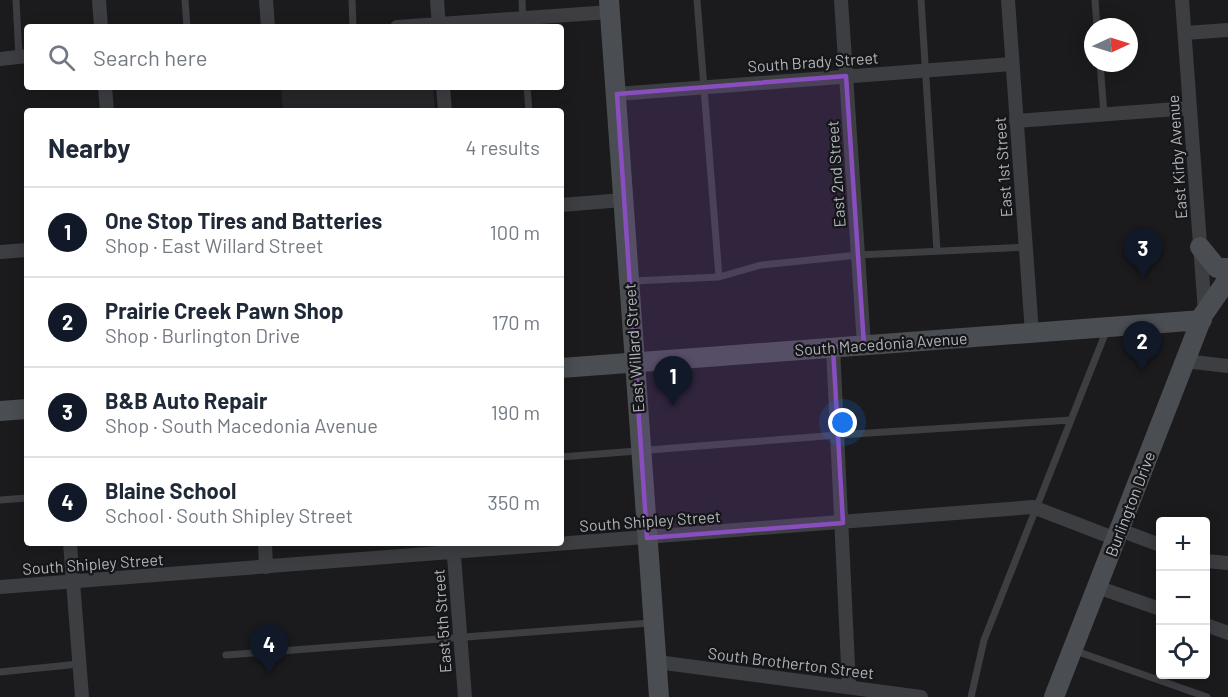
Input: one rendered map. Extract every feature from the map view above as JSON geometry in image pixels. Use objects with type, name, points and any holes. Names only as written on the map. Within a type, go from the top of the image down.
[{"type":"street","points":[[99,0],[101,24]]},
{"type":"street","points":[[266,0],[268,24]]},
{"type":"street","points":[[437,0],[439,24]]},
{"type":"street","name":"East 2nd Street","points":[[841,0],[864,345]]},
{"type":"street","name":"East 1st Street","points":[[1008,0],[1032,333]]},
{"type":"street","name":"East Kirby Avenue","points":[[1182,0],[1203,316]]},
{"type":"street","points":[[467,24],[523,22],[609,6]]},
{"type":"street","name":"East Willard Street","points":[[609,6],[659,697]]},
{"type":"street","points":[[1185,33],[1228,30]]},
{"type":"street","points":[[0,59],[23,57]]},
{"type":"street","name":"South Brady Street","points":[[616,94],[1012,64]]},
{"type":"street","points":[[105,90],[106,108]]},
{"type":"street","points":[[443,90],[445,108]]},
{"type":"street","points":[[1016,121],[1190,108]]},
{"type":"street","points":[[564,205],[624,200]]},
{"type":"street","points":[[1200,247],[1217,268],[1228,268]]},
{"type":"street","points":[[0,252],[24,250]]},
{"type":"street","name":"Burlington Drive","points":[[1054,697],[1203,316],[1228,279]]},
{"type":"street","name":"South Macedonia Avenue","points":[[564,368],[1108,327],[1203,316]]},
{"type":"street","points":[[833,347],[843,523],[849,692]]},
{"type":"street","points":[[1185,362],[1228,366]]},
{"type":"street","points":[[0,411],[24,409]]},
{"type":"street","name":"South Shipley Street","points":[[564,542],[647,538],[1037,507],[1118,535],[1156,544]]},
{"type":"street","points":[[70,546],[82,697]]},
{"type":"street","points":[[265,546],[266,567]]},
{"type":"street","name":"South Shipley Street","points":[[0,587],[266,567],[492,546]]},
{"type":"street","name":"East 5th Street","points":[[453,548],[465,697]]},
{"type":"street","points":[[1210,561],[1228,563]]},
{"type":"street","points":[[1097,587],[1156,607]]},
{"type":"street","points":[[1210,626],[1228,633]]},
{"type":"street","name":"South Brotherton Street","points":[[657,662],[849,692],[921,697]]},
{"type":"lane","points":[[16,0],[23,57]]},
{"type":"lane","points":[[185,0],[187,24]]},
{"type":"lane","points":[[352,0],[353,24]]},
{"type":"lane","points":[[522,0],[523,22]]},
{"type":"lane","points":[[697,0],[718,277]]},
{"type":"lane","points":[[921,0],[937,251]]},
{"type":"lane","points":[[1095,0],[1096,18]]},
{"type":"lane","points":[[1101,72],[1104,114]]},
{"type":"lane","points":[[527,90],[529,108]]},
{"type":"lane","points":[[629,281],[718,277],[761,264],[858,255],[1026,247]]},
{"type":"lane","points":[[971,697],[984,640],[1108,327]]},
{"type":"lane","points":[[564,457],[838,435],[1071,420]]},
{"type":"lane","points":[[0,500],[24,498]]},
{"type":"lane","points":[[226,655],[654,623]]},
{"type":"lane","points":[[1072,650],[1207,697]]},
{"type":"lane","points":[[0,672],[79,664]]},
{"type":"highlighted area","points":[[846,76],[864,345],[833,347],[843,523],[647,538],[617,94]]},
{"type":"shaded area","points":[[281,90],[433,90],[435,108],[283,108]]},
{"type":"place","name":"B&B Auto Repair","points":[[1143,278]]},
{"type":"place","name":"Prairie Creek Pawn Shop","points":[[1142,371]]},
{"type":"place","name":"One Stop Tires and Batteries","points":[[673,406]]},
{"type":"place","name":"Blaine School","points":[[269,674]]}]
